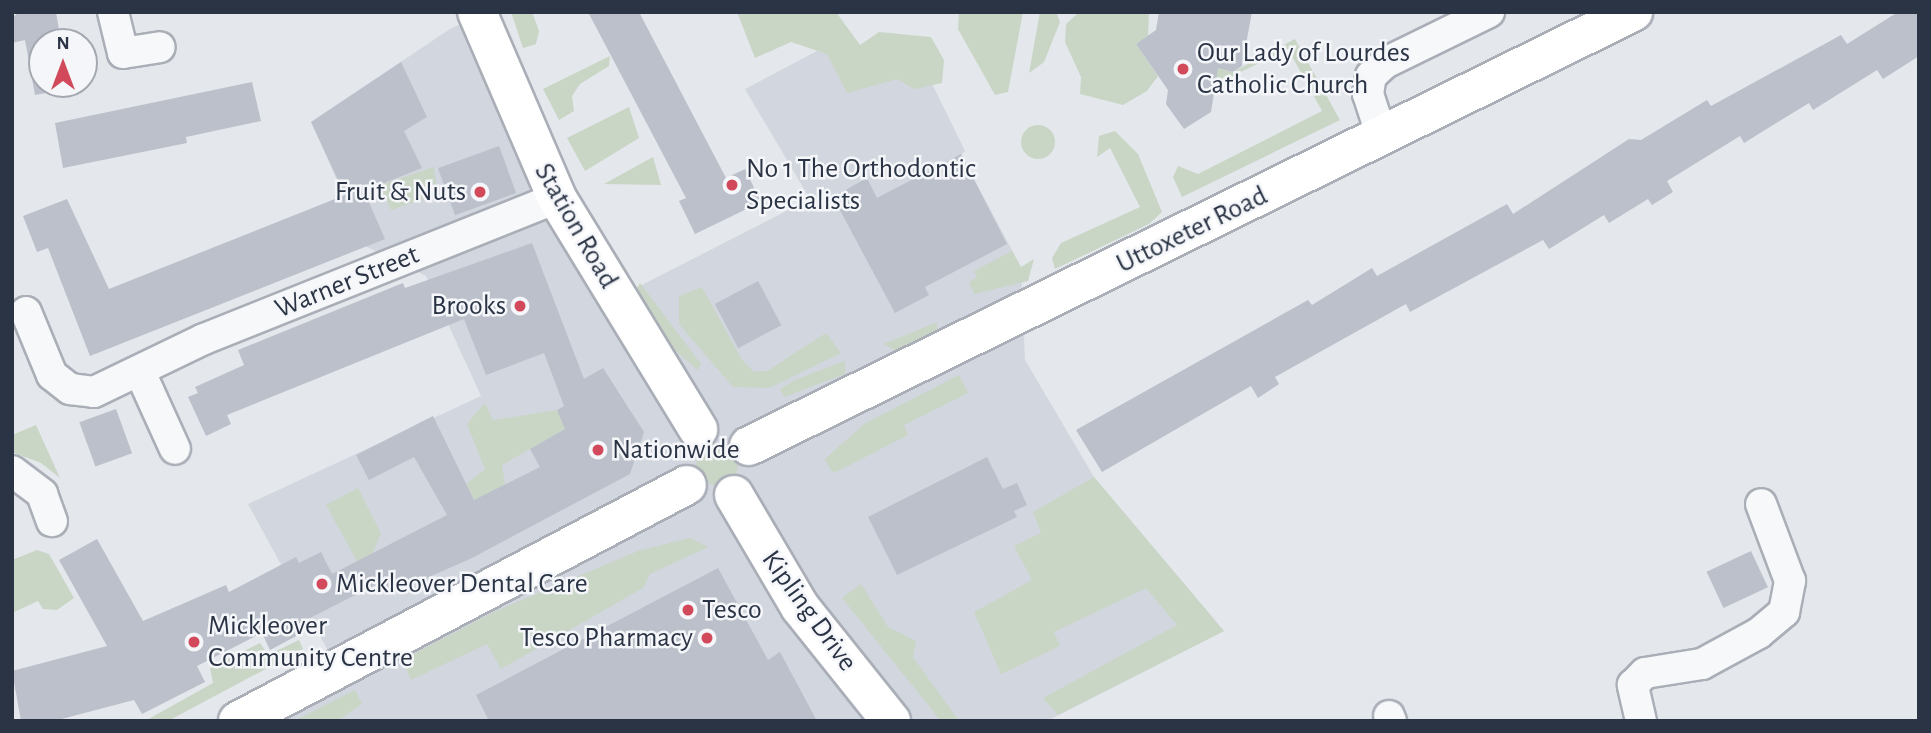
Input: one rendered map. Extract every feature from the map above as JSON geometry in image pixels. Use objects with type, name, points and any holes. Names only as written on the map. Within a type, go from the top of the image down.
[{"type":"main road","name":"Station Road","points":[[477,12],[557,198],[698,429]]},
{"type":"main road","name":"Uttoxeter Road","points":[[749,446],[1633,12]]},
{"type":"main road","points":[[722,427],[749,446],[751,481],[734,495],[709,499],[687,485],[682,454],[698,429],[722,427]]},
{"type":"main road","points":[[238,721],[687,485]]},
{"type":"main road","name":"Kipling Drive","points":[[734,495],[800,607],[891,721]]},
{"type":"street","points":[[113,12],[122,53],[160,47]]},
{"type":"street","points":[[1381,137],[1368,94],[1371,76],[1385,63],[1489,12]]},
{"type":"street","name":"Warner Street","points":[[26,312],[52,375],[70,389],[94,392],[141,374],[204,339],[557,198]]},
{"type":"street","points":[[141,374],[175,449]]},
{"type":"street","points":[[12,471],[42,494],[52,521]]},
{"type":"street","points":[[1641,721],[1633,685],[1645,673],[1703,664],[1759,634],[1784,612],[1790,581],[1761,503]]},
{"type":"shaded area","points":[[488,12],[576,205],[632,290],[810,199],[745,89],[832,43],[918,55],[965,151],[961,155],[1021,267],[1025,360],[1094,477],[1224,631],[1047,721],[269,721],[344,680],[248,504],[481,396],[426,276],[367,247],[311,122],[450,29]]},
{"type":"green space","points":[[511,12],[532,12],[539,31],[536,44],[523,48]]},
{"type":"green space","points":[[737,12],[836,12],[860,45],[879,32],[931,37],[944,60],[942,83],[914,89],[897,79],[847,93],[827,54],[791,42],[755,58]]},
{"type":"green space","points":[[959,12],[1023,12],[1008,92],[995,95],[958,29]]},
{"type":"green space","points":[[1040,12],[1056,12],[1060,22],[1044,62],[1029,73]]},
{"type":"green space","points":[[1079,12],[1149,12],[1148,36],[1136,44],[1158,76],[1147,91],[1123,105],[1080,94],[1081,77],[1065,42],[1066,24]]},
{"type":"green space","points":[[1295,39],[1340,120],[1182,197],[1173,177],[1178,166],[1198,174],[1322,111],[1288,49],[1210,87],[1214,67],[1233,72]]},
{"type":"green space","points":[[610,56],[609,66],[580,84],[572,96],[574,111],[559,120],[543,89]]},
{"type":"green space","points":[[629,107],[639,138],[585,171],[567,138]]},
{"type":"green space","points":[[1038,125],[1050,130],[1055,142],[1050,154],[1038,159],[1026,154],[1021,142],[1026,130]]},
{"type":"green space","points":[[1115,131],[1138,154],[1162,212],[1149,224],[1055,269],[1052,258],[1061,243],[1140,207],[1110,148],[1097,157],[1099,136]]},
{"type":"green space","points":[[653,157],[661,185],[604,184]]},
{"type":"green space","points":[[434,167],[437,194],[391,210],[380,185]]},
{"type":"green space","points":[[1012,251],[1021,267],[1034,259],[1028,281],[974,294],[969,282],[977,277],[974,271]]},
{"type":"green space","points":[[640,283],[701,364],[697,370],[673,348],[636,290]]},
{"type":"green space","points":[[702,287],[742,360],[754,372],[767,371],[826,333],[841,353],[769,388],[733,387],[679,324],[679,296]]},
{"type":"green space","points":[[937,322],[937,332],[896,351],[884,344]]},
{"type":"green space","points":[[845,361],[845,374],[784,397],[780,389],[795,380]]},
{"type":"green space","points":[[959,375],[968,393],[904,425],[908,435],[834,473],[829,467],[825,459],[864,424]]},
{"type":"green space","points":[[485,403],[493,420],[557,410],[565,429],[502,465],[505,484],[476,502],[466,484],[485,469],[467,424]]},
{"type":"green space","points":[[36,425],[60,478],[41,463],[12,452],[12,435]]},
{"type":"green space","points":[[717,443],[732,449],[738,464],[732,479],[717,485],[702,479],[696,464],[702,449]]},
{"type":"green space","points":[[1094,477],[1224,631],[1058,715],[1043,698],[1177,625],[1146,588],[1054,632],[1060,646],[1001,674],[974,612],[1032,580],[1014,546],[1041,533],[1033,512]]},
{"type":"green space","points":[[358,488],[381,533],[364,574],[326,505]]},
{"type":"green space","points":[[690,538],[708,547],[650,574],[643,588],[501,669],[487,644],[411,680],[402,660],[494,612],[638,551]]},
{"type":"green space","points":[[37,550],[49,554],[74,598],[57,610],[43,609],[38,601],[12,613],[12,560]]},
{"type":"green space","points":[[861,584],[888,627],[916,641],[913,657],[959,721],[941,721],[842,598]]},
{"type":"green space","points":[[299,640],[303,649],[168,721],[145,721],[213,683],[210,668],[260,643],[268,655]]},
{"type":"green space","points":[[355,690],[362,704],[337,721],[294,721]]},
{"type":"building","points":[[19,12],[56,12],[59,28],[28,28],[28,56],[25,40],[12,43],[12,18]]},
{"type":"building","points":[[588,12],[639,12],[726,178],[745,169],[761,202],[695,234],[679,201],[686,198]]},
{"type":"building","name":"Our Lady of Lourdes Catholic Church","points":[[1159,12],[1252,12],[1242,66],[1233,72],[1218,68],[1211,112],[1184,129],[1166,104],[1168,90],[1136,44],[1156,30]]},
{"type":"building","points":[[1898,12],[1919,12],[1919,56],[1883,79],[1877,70],[1813,110],[1809,103],[1744,143],[1740,136],[1667,181],[1673,192],[1652,205],[1648,199],[1609,223],[1604,215],[1549,249],[1543,240],[1410,312],[1406,304],[1275,377],[1279,384],[1258,398],[1251,386],[1102,472],[1076,430],[1308,300],[1312,305],[1372,268],[1377,276],[1507,204],[1513,214],[1629,139],[1641,140],[1707,100],[1711,106],[1841,35],[1847,44]]},
{"type":"building","points":[[401,62],[427,117],[404,131],[422,168],[364,191],[385,239],[90,356],[48,248],[37,252],[23,216],[67,199],[109,289],[345,195],[311,122]]},
{"type":"building","points":[[252,82],[261,121],[186,137],[187,143],[63,168],[55,123]]},
{"type":"building","points":[[499,146],[516,193],[455,215],[438,168]]},
{"type":"building","points":[[961,154],[1007,244],[925,287],[929,295],[895,313],[833,197],[867,178],[877,198]]},
{"type":"building","points":[[532,243],[584,379],[603,368],[644,432],[630,474],[470,559],[388,595],[381,582],[298,624],[302,633],[270,650],[262,633],[197,666],[205,682],[142,714],[134,700],[54,721],[21,721],[12,671],[107,646],[59,560],[97,539],[143,621],[226,585],[229,592],[296,557],[299,563],[321,552],[332,574],[447,515],[414,457],[369,480],[356,455],[433,416],[474,500],[540,467],[530,449],[565,429],[557,410],[564,406],[544,353],[486,375],[464,319],[227,415],[231,424],[206,436],[188,397],[198,393],[195,387],[244,365],[238,350],[403,283],[405,288]]},
{"type":"building","points":[[758,281],[781,325],[738,348],[715,304]]},
{"type":"building","points":[[116,409],[132,453],[95,467],[79,422]]},
{"type":"building","points":[[987,457],[1003,489],[1017,483],[1027,505],[1014,511],[1017,517],[897,575],[868,517]]},
{"type":"building","points":[[1751,551],[1768,587],[1723,608],[1707,572]]},
{"type":"building","name":"Tesco","points":[[718,568],[768,660],[780,652],[817,721],[489,721],[476,695]]},
{"type":"place","name":"Our Lady of Lourdes Catholic Church","points":[[1183,69]]},
{"type":"place","name":"No 1 The Orthodontic Specialists","points":[[732,185]]},
{"type":"place","name":"Fruit & Nuts","points":[[480,192]]},
{"type":"place","name":"Brooks","points":[[520,306]]},
{"type":"place","name":"Nationwide","points":[[598,450]]},
{"type":"place","name":"Mickleover Dental Care","points":[[322,584]]},
{"type":"place","name":"Tesco","points":[[688,610]]},
{"type":"place","name":"Tesco Pharmacy","points":[[707,638]]},
{"type":"place","name":"Mickleover Community Centre","points":[[194,642]]}]
